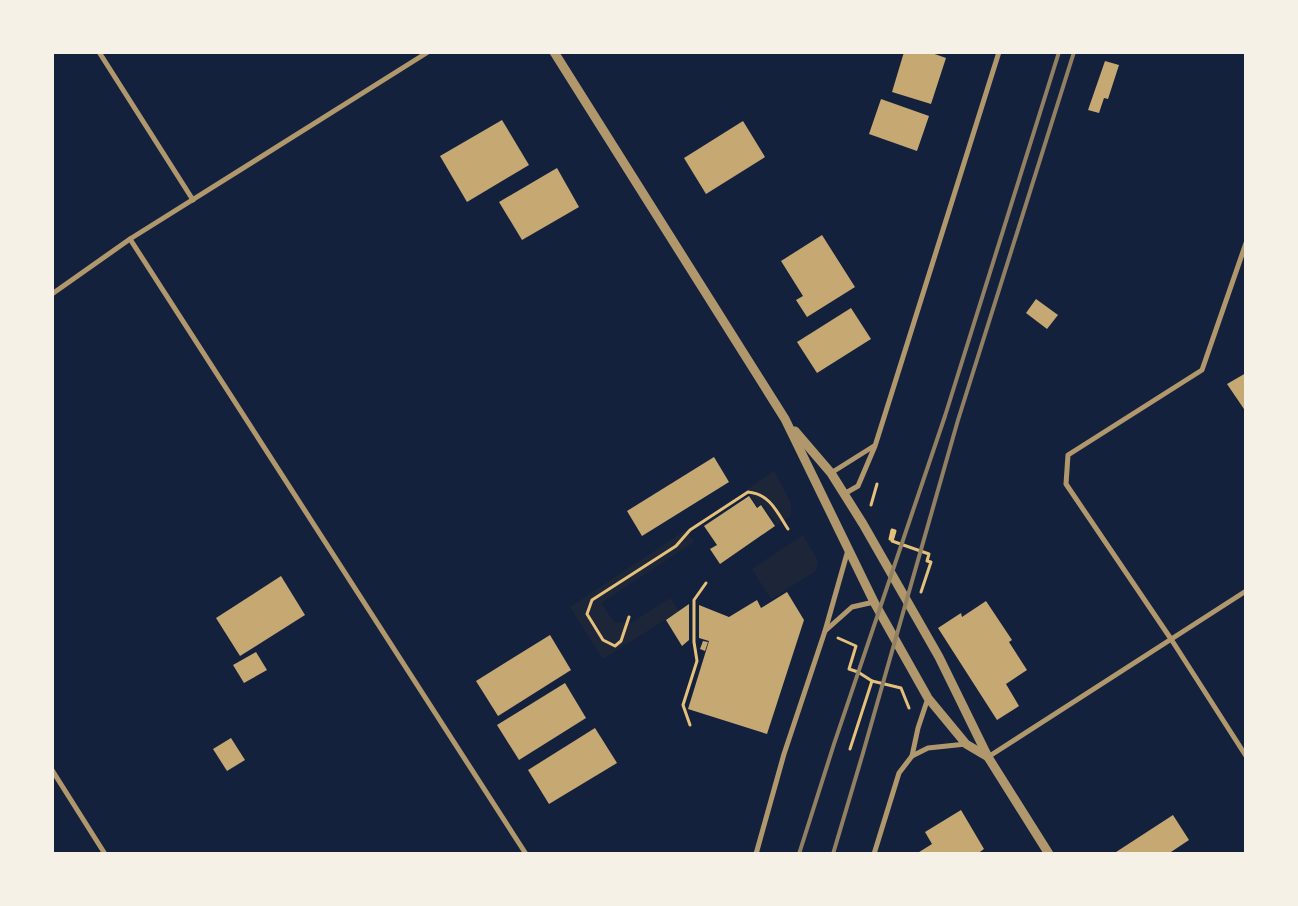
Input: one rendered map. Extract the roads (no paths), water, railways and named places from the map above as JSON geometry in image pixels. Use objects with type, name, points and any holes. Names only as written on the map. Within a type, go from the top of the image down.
[{"type":"street","points":[[99,52],[193,200]]},
{"type":"street","points":[[52,294],[130,239],[428,52]]},
{"type":"street","points":[[554,52],[785,419],[874,602],[928,698],[966,744],[988,757]]},
{"type":"street","points":[[844,494],[858,486],[875,446],[999,52]]},
{"type":"street","points":[[130,239],[526,854]]},
{"type":"street","points":[[1246,243],[1202,370],[1068,455],[1066,484],[1171,639],[1246,756]]},
{"type":"street","points":[[785,419],[831,473],[844,494],[939,657],[988,757],[1049,854]]},
{"type":"street","points":[[831,473],[875,446]]},
{"type":"street","points":[[756,854],[784,754],[825,631],[849,548]]},
{"type":"street","points":[[988,757],[1246,591]]},
{"type":"street","points":[[825,631],[852,607],[874,602]]},
{"type":"street","points":[[874,854],[899,773],[912,756],[918,728],[928,698]]},
{"type":"street","points":[[912,756],[928,748],[966,744]]},
{"type":"street","points":[[52,770],[106,854]]},
{"type":"railway","points":[[799,854],[834,744],[945,416],[1059,52]]},
{"type":"railway","points":[[833,854],[958,420],[1074,52]]}]
